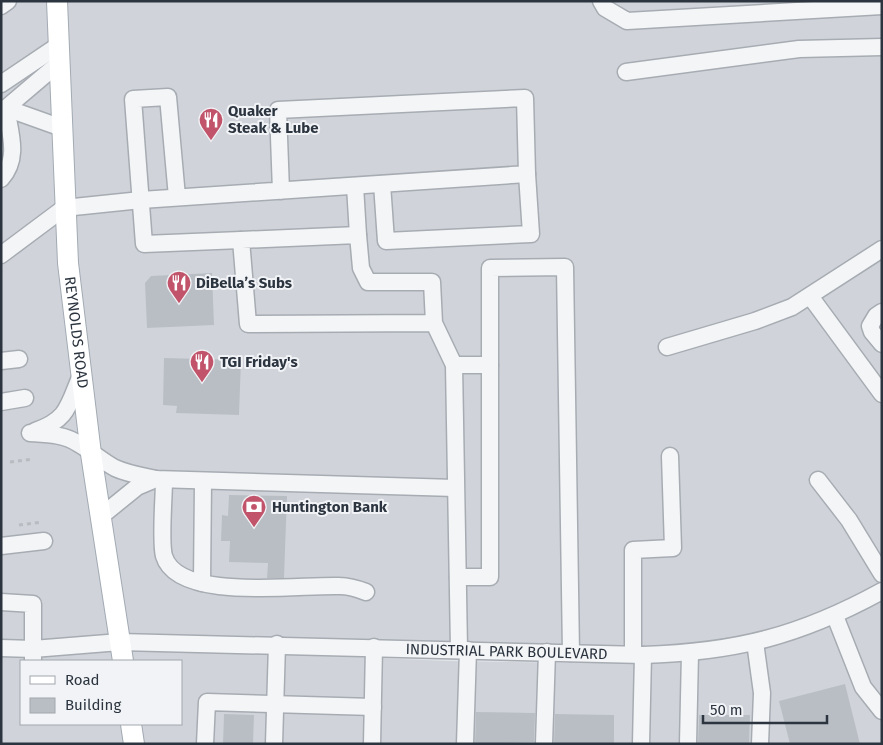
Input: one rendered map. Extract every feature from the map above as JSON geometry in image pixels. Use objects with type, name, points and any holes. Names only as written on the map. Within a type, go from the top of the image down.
[{"type":"main road","name":"REYNOLDS ROAD","points":[[57,1],[64,208],[91,454],[121,651]]},
{"type":"main road","points":[[132,725],[134,744]]},
{"type":"street","points":[[1,6],[8,1]]},
{"type":"street","points":[[601,1],[605,8],[627,21],[882,6]]},
{"type":"street","points":[[626,72],[799,49],[882,47]]},
{"type":"street","points":[[1,84],[59,54]]},
{"type":"street","points":[[6,108],[59,54]]},
{"type":"street","points":[[177,197],[168,97],[134,99],[144,244],[358,235]]},
{"type":"street","points":[[280,190],[278,110],[525,98],[531,234],[386,241],[382,184]]},
{"type":"street","points":[[6,108],[62,128]]},
{"type":"street","points":[[1,179],[10,169],[13,146],[6,108]]},
{"type":"street","points":[[1,255],[64,208],[177,197],[527,174]]},
{"type":"street","points":[[355,186],[361,268],[368,282],[432,282],[434,323],[454,365],[455,488],[463,650],[465,744]]},
{"type":"street","points":[[241,240],[248,324],[434,323]]},
{"type":"street","points":[[667,347],[754,322],[792,307],[882,249]]},
{"type":"street","points":[[458,577],[490,577],[490,268],[564,267],[571,653]]},
{"type":"street","points":[[810,296],[882,394]]},
{"type":"street","points":[[882,312],[876,316],[870,326],[872,332],[882,344]]},
{"type":"street","points":[[1,361],[19,359]]},
{"type":"street","points":[[454,365],[490,365]]},
{"type":"street","points":[[82,375],[66,412],[59,420],[30,433],[66,438],[79,444],[91,454],[128,473],[160,480],[203,482],[455,488]]},
{"type":"street","points":[[1,402],[25,398]]},
{"type":"street","points":[[641,744],[633,550],[673,548],[670,456]]},
{"type":"street","points":[[100,517],[137,487],[160,480]]},
{"type":"street","points":[[160,480],[164,555],[169,568],[175,574],[202,583],[286,589],[342,586],[366,592]]},
{"type":"street","points":[[818,480],[849,520],[882,574]]},
{"type":"street","points":[[202,583],[203,482]]},
{"type":"street","points":[[1,546],[44,541]]},
{"type":"street","name":"INDUSTRIAL PARK BOULEVARD","points":[[1,648],[33,655],[277,644],[638,655],[690,653],[785,635],[835,616],[882,592]]},
{"type":"street","points":[[1,603],[33,604],[33,655]]},
{"type":"street","points":[[835,616],[863,687],[882,711]]},
{"type":"street","points":[[755,642],[762,693],[760,744]]},
{"type":"street","points":[[274,744],[277,644]]},
{"type":"street","points":[[372,744],[374,647]]},
{"type":"street","points":[[544,744],[547,652]]},
{"type":"street","points":[[688,744],[690,653]]},
{"type":"street","points":[[205,744],[207,702],[372,707]]},
{"type":"path","points":[[10,462],[33,459]]},
{"type":"path","points":[[19,525],[42,522]]},
{"type":"shaded area","points":[[1,1],[51,1],[117,660],[20,660],[20,725],[127,725],[130,744],[1,744]]},
{"type":"shaded area","points":[[63,1],[882,1],[882,744],[141,744],[138,725],[182,725],[182,660],[129,660],[127,647],[447,661],[582,663],[582,645],[125,634],[90,383],[72,227]]},
{"type":"building","name":"DiBella’s Subs","points":[[212,273],[214,325],[147,328],[145,283],[151,276]]},
{"type":"building","name":"TGI Friday's","points":[[164,358],[241,360],[239,415],[176,413],[177,406],[163,405]]},
{"type":"building","name":"Huntington Bank","points":[[229,495],[287,496],[284,578],[267,578],[268,563],[229,562],[230,541],[221,541],[222,515],[228,516]]},
{"type":"building","points":[[845,684],[860,744],[790,744],[779,701]]},
{"type":"building","points":[[476,712],[535,713],[534,742],[475,744]]},
{"type":"building","points":[[224,714],[254,715],[253,744],[223,744]]},
{"type":"building","points":[[555,714],[614,715],[614,744],[554,744]]},
{"type":"building","points":[[699,715],[750,715],[749,744],[698,744]]},
{"type":"place","name":"Quaker Steak & Lube","points":[[211,141]]},
{"type":"place","name":"DiBella’s Subs","points":[[179,304]]},
{"type":"place","name":"TGI Friday's","points":[[202,383]]},
{"type":"place","name":"Huntington Bank","points":[[254,528]]}]
